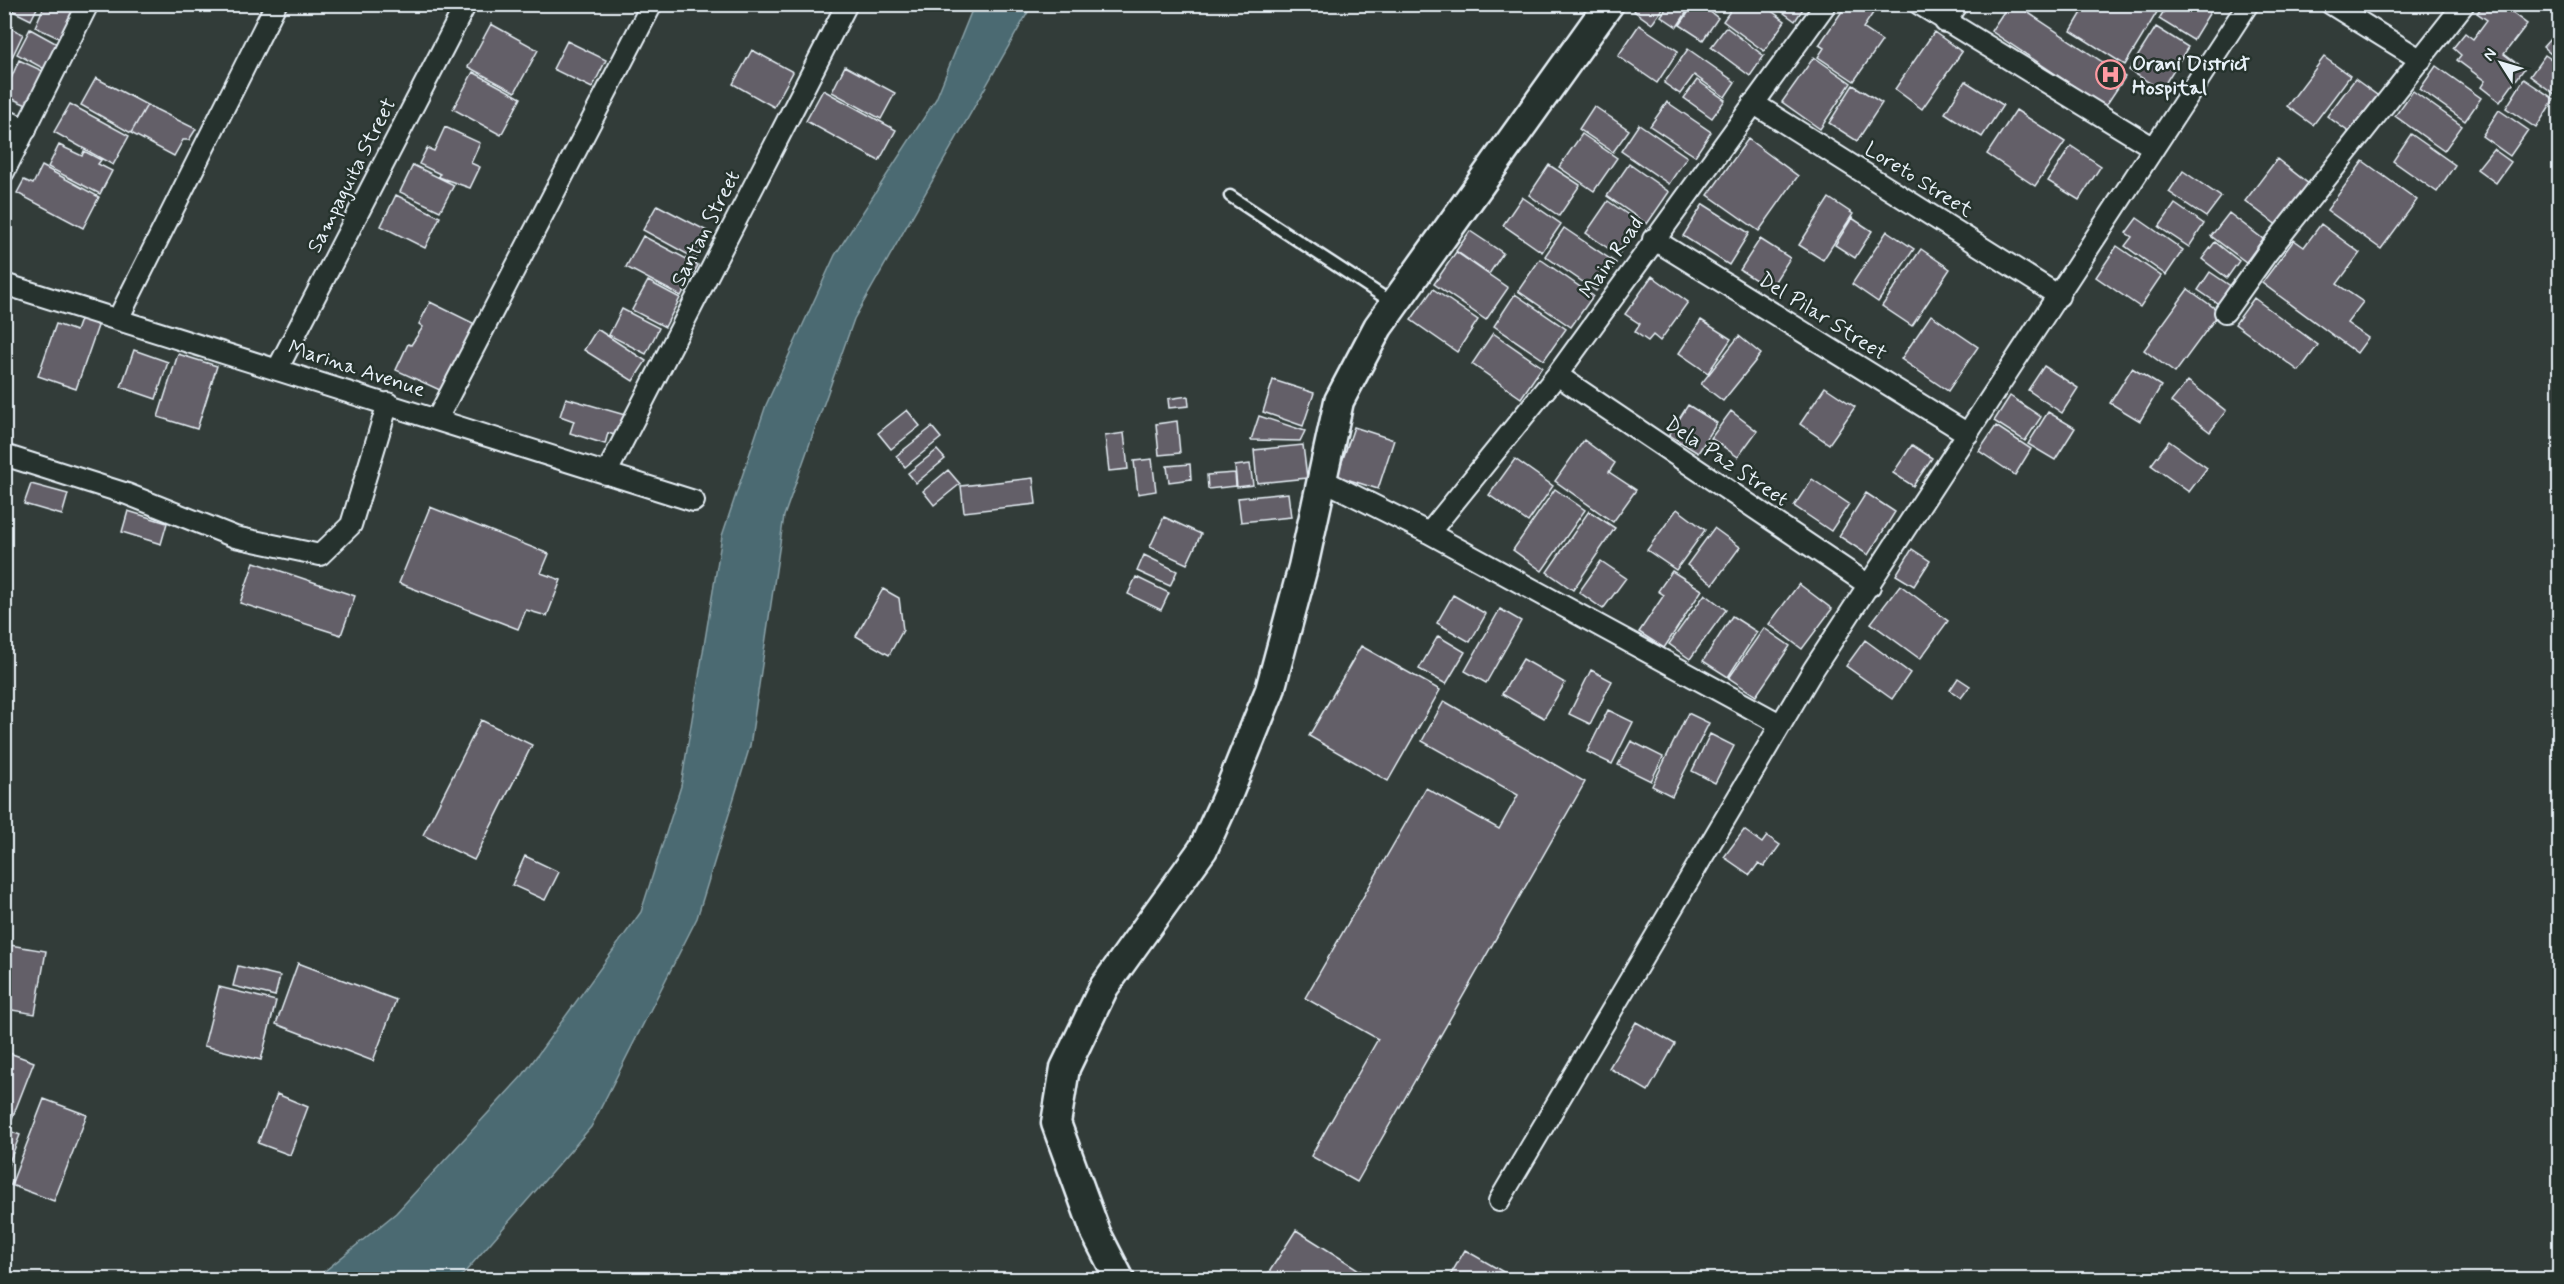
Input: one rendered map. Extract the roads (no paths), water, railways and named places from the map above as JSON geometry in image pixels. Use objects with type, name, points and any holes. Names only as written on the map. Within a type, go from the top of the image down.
[{"type":"street","points":[[4,172],[88,4]]},
{"type":"street","points":[[118,319],[276,4]]},
{"type":"street","name":"Sampaguita Street","points":[[278,368],[466,4]]},
{"type":"street","points":[[437,419],[652,4]]},
{"type":"street","name":"Santan Street","points":[[606,474],[847,4]]},
{"type":"street","points":[[1120,1280],[1096,1233],[1056,1123],[1065,1068],[1104,987],[1203,849],[1228,794],[1270,690],[1323,480],[1340,402],[1378,327],[1609,4]]},
{"type":"street","name":"Main Road","points":[[1429,533],[1557,375],[1653,239],[1826,4]]},
{"type":"street","points":[[1918,4],[2154,148]]},
{"type":"street","points":[[1945,22],[1958,4]]},
{"type":"street","points":[[1500,1201],[1780,724],[2248,4]]},
{"type":"street","points":[[2331,4],[2421,60]]},
{"type":"street","points":[[2225,312],[2275,244],[2464,4]]},
{"type":"street","name":"Loreto Street","points":[[1753,102],[2059,296]]},
{"type":"street","points":[[4,119],[26,130]]},
{"type":"street","name":"Del Pilar Street","points":[[1653,239],[1968,434]]},
{"type":"street","name":"Marina Avenue","points":[[4,284],[278,368],[694,501]]},
{"type":"street","name":"Dela Paz Street","points":[[1557,375],[1870,586]]},
{"type":"street","points":[[4,455],[127,494],[235,537],[320,555],[351,525],[388,404]]},
{"type":"street","points":[[1323,480],[1429,533],[1780,724]]},
{"type":"lane","points":[[1230,196],[1395,303]]},
{"type":"water","points":[[974,5],[1032,5],[854,319],[784,516],[750,746],[697,918],[591,1127],[459,1279],[315,1279],[396,1213],[523,1075],[641,912],[681,786],[722,536],[766,405],[835,255],[936,99]]},
{"type":"place","name":"Orani District Hospital","points":[[2111,75]]}]
